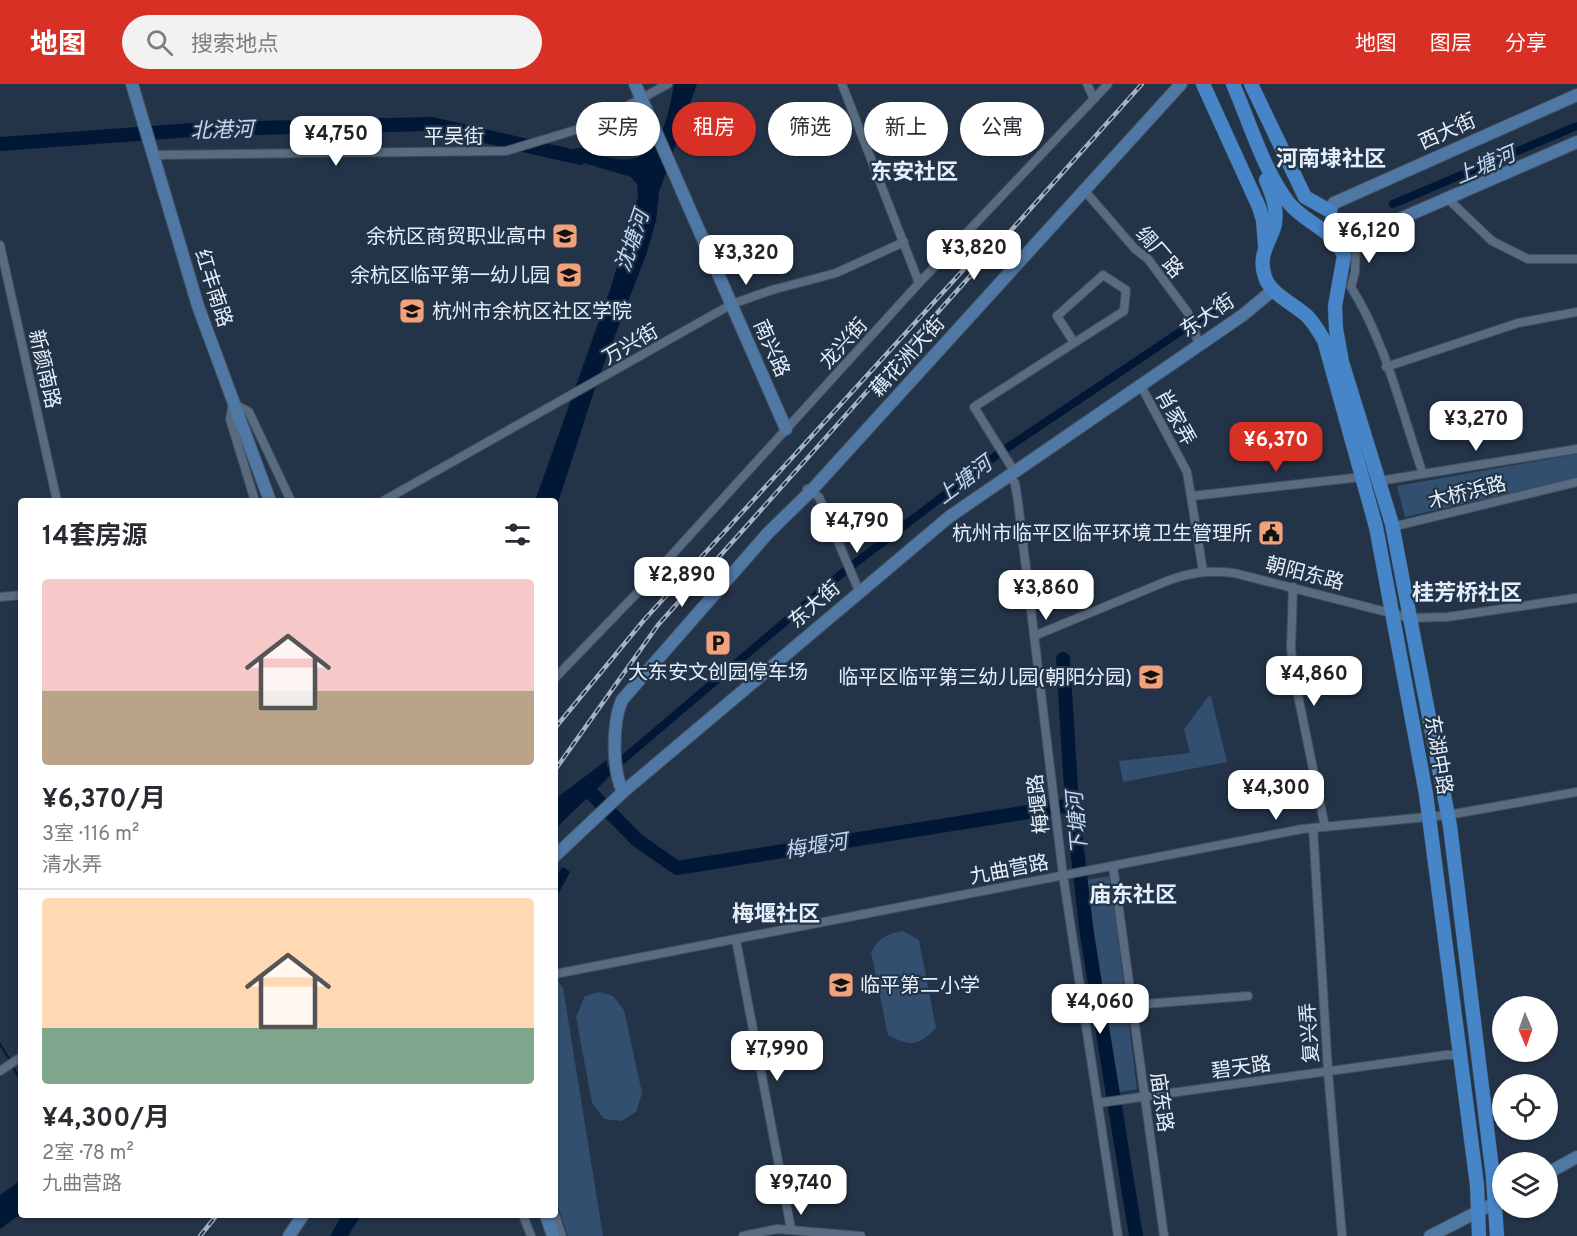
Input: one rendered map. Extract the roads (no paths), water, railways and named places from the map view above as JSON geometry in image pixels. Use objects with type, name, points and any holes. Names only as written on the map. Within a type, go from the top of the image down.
[{"type":"main road","points":[[1203,84],[1259,207],[1269,238]]},
{"type":"main road","points":[[1225,84],[1274,188],[1290,204],[1339,243]]},
{"type":"main road","points":[[1233,84],[1274,188],[1276,205],[1269,238],[1262,257],[1265,278],[1273,290]]},
{"type":"main road","points":[[1251,84],[1305,197],[1332,207]]},
{"type":"main road","name":"东湖中路","points":[[1339,243],[1344,256],[1338,291],[1336,329],[1342,362],[1392,524],[1448,815],[1493,1152]]},
{"type":"main road","name":"东湖中路","points":[[1273,290],[1290,301],[1310,319],[1324,340],[1376,527],[1430,816],[1461,1055],[1479,1236]]},
{"type":"main road","name":"东湖中路","points":[[1497,1236],[1498,1218]]},
{"type":"street","name":"红丰南路","points":[[132,84],[198,306],[269,498]]},
{"type":"street","name":"南兴路","points":[[635,84],[786,429]]},
{"type":"street","name":"平吴街","points":[[153,154],[492,153],[554,137],[609,117],[668,84]]},
{"type":"street","points":[[842,84],[920,283]]},
{"type":"street","points":[[1087,84],[1094,99]]},
{"type":"street","name":"龙兴街","points":[[558,675],[639,591],[920,283],[1108,84]]},
{"type":"street","name":"藕花洲大街","points":[[622,789],[616,746],[616,714],[622,700],[1172,84]]},
{"type":"street","name":"藕花洲大街","points":[[808,491],[1181,84]]},
{"type":"street","name":"西大街","points":[[1332,207],[1577,95]]},
{"type":"street","points":[[1332,207],[1339,243],[1356,238],[1577,142]]},
{"type":"street","name":"绸厂路","points":[[1084,190],[1154,268],[1188,313],[1199,344]]},
{"type":"street","points":[[1446,197],[1492,241],[1528,259],[1577,259]]},
{"type":"street","points":[[1356,238],[1355,272],[1351,287],[1362,304],[1423,474]]},
{"type":"street","name":"万兴街","points":[[388,498],[610,375],[732,304],[836,273],[904,242]]},
{"type":"street","name":"新颜南路","points":[[0,245],[56,498]]},
{"type":"street","points":[[1103,275],[1126,290],[1124,311],[1073,341],[1057,316],[1103,275]]},
{"type":"street","name":"东大街","points":[[558,853],[622,789],[949,517],[1011,471],[1243,315],[1273,290]]},
{"type":"street","points":[[1386,367],[1518,322],[1577,312]]},
{"type":"street","name":"梅堰路","points":[[1073,341],[974,406],[993,437],[1015,483],[1064,875],[1118,1236]]},
{"type":"street","name":"肖家弄","points":[[1140,384],[1187,472],[1203,571]]},
{"type":"street","points":[[254,498],[230,418],[233,403],[249,412],[290,498]]},
{"type":"street","points":[[1379,481],[1577,449]]},
{"type":"street","points":[[1192,496],[1362,477]]},
{"type":"street","name":"木桥浜路","points":[[1400,525],[1577,482]]},
{"type":"street","points":[[808,491],[819,497],[859,591]]},
{"type":"street","name":"朝阳东路","points":[[1034,636],[1167,581],[1203,571],[1234,573],[1410,618],[1446,617],[1577,598]]},
{"type":"street","points":[[1293,587],[1291,648],[1294,676],[1325,827]]},
{"type":"street","points":[[0,597],[18,595]]},
{"type":"street","name":"九曲营路","points":[[558,973],[1313,828],[1448,815],[1577,792]]},
{"type":"street","name":"复兴弄","points":[[1313,828],[1328,1071],[1342,1236]]},
{"type":"street","name":"庙东路","points":[[1111,866],[1132,1005],[1141,1097],[1164,1236]]},
{"type":"street","points":[[736,940],[791,1229]]},
{"type":"street","points":[[1132,1005],[1248,996]]},
{"type":"street","name":"碧天路","points":[[1098,1103],[1446,1055],[1461,1055]]},
{"type":"street","points":[[0,1071],[18,1059]]},
{"type":"street","points":[[1558,1167],[1577,1157]]},
{"type":"street","points":[[1430,1236],[1492,1203]]},
{"type":"street","points":[[289,1236],[301,1218]]},
{"type":"street","points":[[524,1218],[531,1236]]},
{"type":"street","points":[[547,1218],[554,1236]]},
{"type":"street","points":[[556,1218],[562,1236]]},
{"type":"street","points":[[743,1236],[791,1229],[861,1236]]},
{"type":"water","name":"沈塘河","points":[[674,84],[697,84],[691,102],[672,102],[672,155],[659,192],[656,221],[646,255],[597,382],[558,503],[558,498],[536,498],[610,290],[638,197],[637,184],[631,177],[557,155],[576,149],[576,156],[631,159],[640,156],[660,156],[660,134],[665,124]]},
{"type":"water","points":[[607,760],[607,779],[558,826],[558,797]]},
{"type":"water","points":[[563,867],[570,872],[558,894],[558,873]]},
{"type":"water","points":[[18,1182],[18,1216],[0,1229],[0,1195]]},
{"type":"water","points":[[340,1218],[359,1218],[348,1236],[330,1236]]},
{"type":"waterway","name":"北港河","points":[[0,144],[206,129],[432,124],[580,158]]},
{"type":"waterway","name":"上塘河","points":[[1393,204],[1577,126]]},
{"type":"waterway","name":"上塘河","points":[[600,779],[841,574],[998,454],[1226,301]]},
{"type":"waterway","name":"下塘河","points":[[1063,659],[1072,805],[1087,935],[1136,1236]]},
{"type":"waterway","name":"梅堰河","points":[[588,790],[637,840],[677,868],[1072,805]]},
{"type":"waterway","points":[[0,1044],[11,1062]]},
{"type":"waterway","points":[[13,1067],[18,1076]]},
{"type":"railway","points":[[558,766],[658,625],[1142,84]]},
{"type":"railway","points":[[558,724],[644,620],[996,234]]},
{"type":"railway","points":[[200,1236],[215,1218]]},
{"type":"place","name":"余杭区商贸职业高中","points":[[565,236]]},
{"type":"place","name":"余杭区临平第一幼儿园","points":[[569,275]]},
{"type":"place","name":"杭州市余杭区社区学院","points":[[412,311]]},
{"type":"place","name":"杭州市临平区临平环境卫生管理所","points":[[1271,533]]},
{"type":"place","name":"大东安文创园停车场","points":[[718,643]]},
{"type":"place","name":"临平区临平第三幼儿园(朝阳分园)","points":[[1151,677]]},
{"type":"place","name":"临平第二小学","points":[[841,985]]},
{"type":"district","name":"河南埭社区","points":[[1331,158]]},
{"type":"district","name":"东安社区","points":[[914,171]]},
{"type":"district","name":"桂芳桥社区","points":[[1467,592]]},
{"type":"district","name":"庙东社区","points":[[1133,894]]},
{"type":"district","name":"梅堰社区","points":[[776,913]]}]
